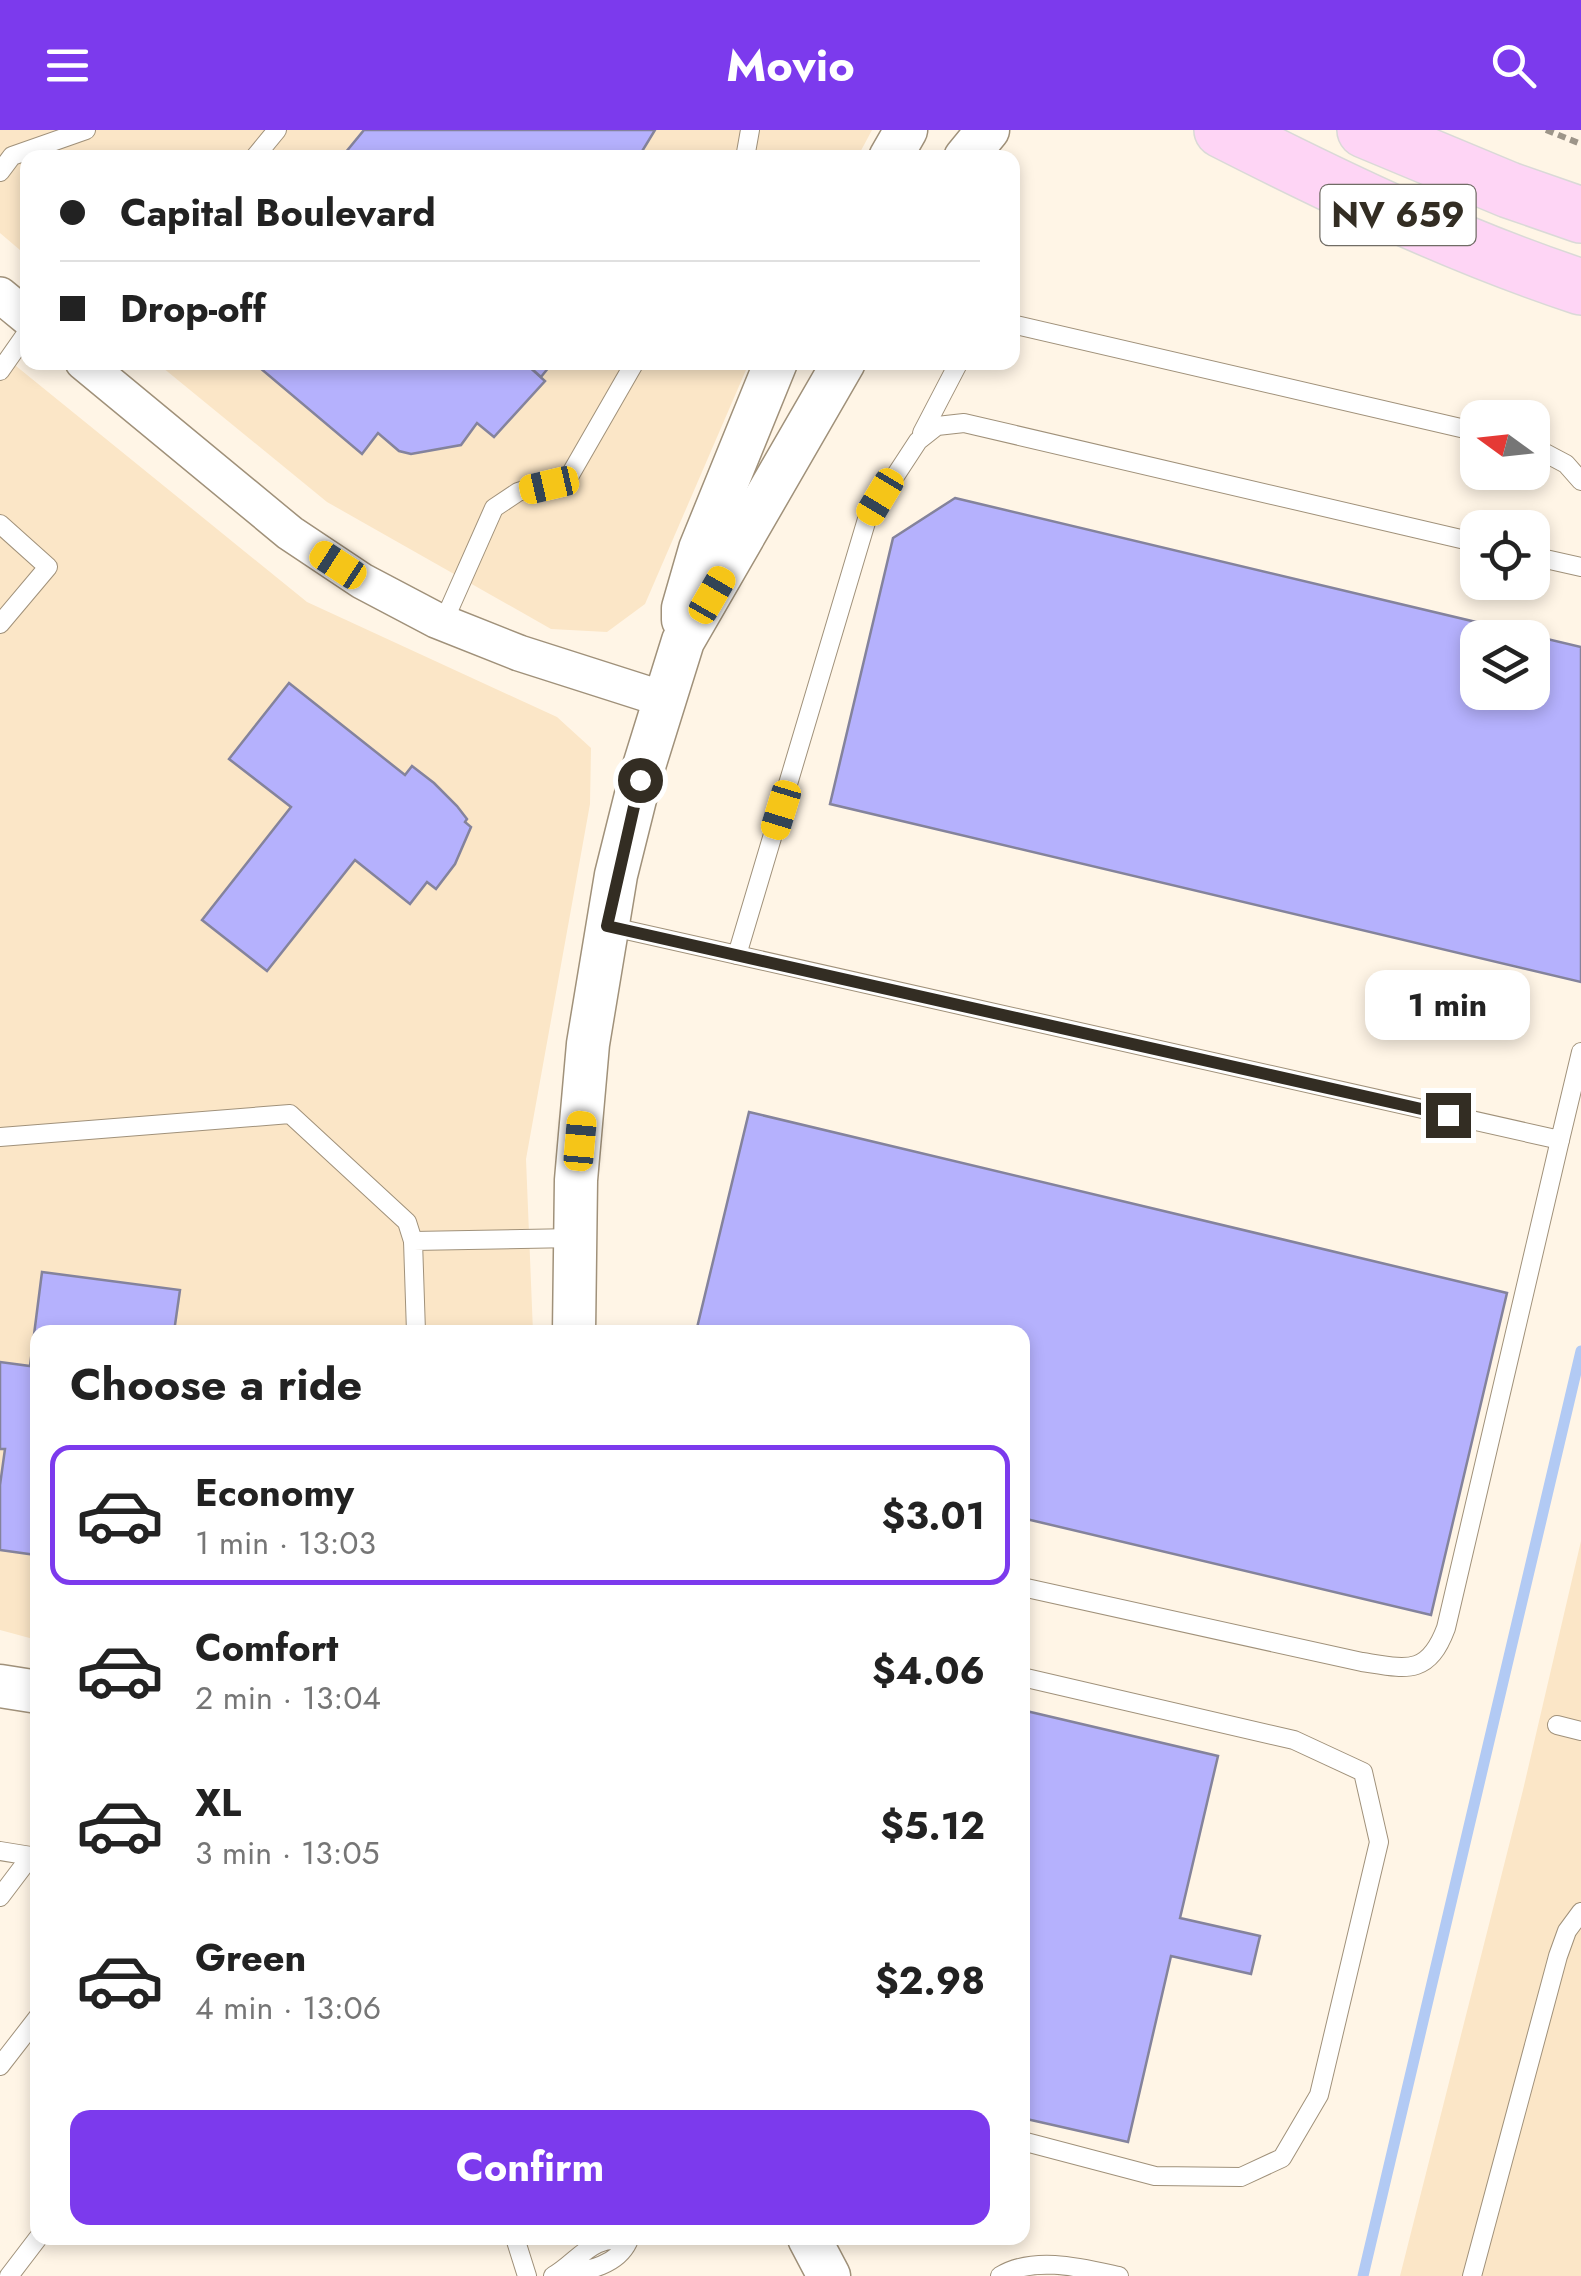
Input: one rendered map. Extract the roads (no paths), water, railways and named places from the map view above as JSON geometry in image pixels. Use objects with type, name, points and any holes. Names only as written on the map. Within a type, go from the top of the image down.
[{"type":"main road","name":"NV 659","points":[[1222,130],[1435,232],[1581,287]]},
{"type":"main road","name":"NV 659","points":[[1365,130],[1581,216]]},
{"type":"street","points":[[972,150],[988,130]]},
{"type":"street","points":[[0,295],[20,311]]},
{"type":"street","points":[[93,370],[290,533],[362,581],[443,623],[519,653],[663,699]]},
{"type":"street","points":[[683,641],[683,608],[700,550],[773,370]]},
{"type":"street","points":[[574,1325],[574,1238],[588,1044],[616,875],[663,699],[683,641],[839,370]]},
{"type":"street","points":[[0,1686],[30,1691]]},
{"type":"street","points":[[813,2245],[829,2276]]},
{"type":"lane","points":[[29,150],[86,130]]},
{"type":"lane","points":[[261,150],[277,130]]},
{"type":"lane","points":[[0,172],[12,156],[20,153]]},
{"type":"lane","points":[[1020,326],[1460,428]]},
{"type":"lane","points":[[0,371],[20,342]]},
{"type":"lane","points":[[443,623],[494,508],[518,492],[570,476],[630,370]]},
{"type":"lane","points":[[737,955],[867,519],[918,441],[955,370]]},
{"type":"lane","points":[[918,441],[937,426],[964,423],[1460,539]]},
{"type":"lane","points":[[1550,456],[1566,464],[1581,481]]},
{"type":"lane","points":[[0,524],[48,566],[0,624]]},
{"type":"lane","points":[[1550,560],[1581,567]]},
{"type":"lane","points":[[607,926],[1560,1140]]},
{"type":"lane","points":[[1030,1589],[1362,1662],[1404,1668],[1423,1664],[1438,1649],[1446,1628],[1581,1052]]},
{"type":"lane","points":[[0,1137],[290,1114],[407,1222],[412,1241],[416,1325]]},
{"type":"lane","points":[[412,1241],[574,1238]]},
{"type":"lane","points":[[1030,1679],[1294,1740],[1363,1772],[1379,1842],[1319,2095],[1282,2158],[1241,2177],[1155,2176],[1030,2143]]},
{"type":"lane","points":[[1557,1725],[1581,1731]]},
{"type":"lane","points":[[0,1851],[30,1856]]},
{"type":"lane","points":[[0,1897],[30,1862]]},
{"type":"lane","points":[[1472,2276],[1558,1956],[1567,1931],[1581,1912]]},
{"type":"lane","points":[[0,2066],[30,2027]]},
{"type":"lane","points":[[10,2276],[33,2245]]},
{"type":"lane","points":[[517,2245],[526,2276]]},
{"type":"lane","points":[[559,2272],[586,2272],[629,2245]]},
{"type":"lane","points":[[1000,2276],[1031,2266],[1076,2266],[1119,2276]]},
{"type":"waterway","points":[[1363,2276],[1581,1351]]}]
